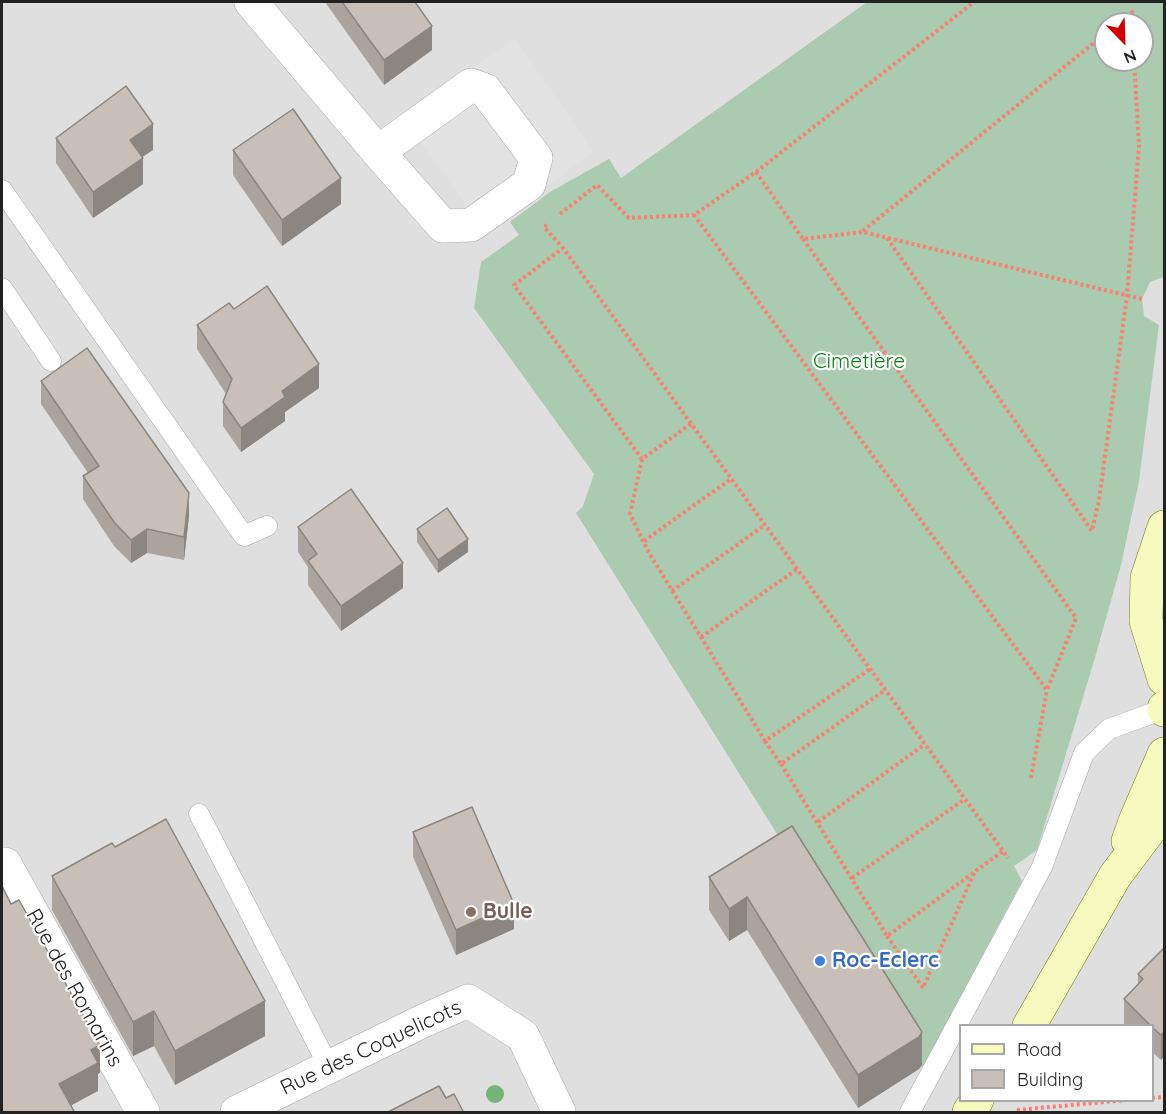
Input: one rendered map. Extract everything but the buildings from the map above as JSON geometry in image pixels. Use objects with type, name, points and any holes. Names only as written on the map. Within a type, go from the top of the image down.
[{"type":"main road","points":[[1164,529],[1164,535]]},
{"type":"main road","points":[[1164,529],[1148,578],[1146,621],[1164,679]]},
{"type":"main road","points":[[1114,876],[1164,754]]},
{"type":"main road","points":[[1030,1024],[1114,876],[1164,811]]},
{"type":"street","points":[[251,2],[378,152],[443,226],[471,225],[529,184],[536,159],[485,90],[471,85],[378,152]]},
{"type":"street","name":"Rue des Romarins","points":[[5,864],[143,1113]]},
{"type":"street","name":"Rue des Coquelicots","points":[[237,1113],[468,1001],[524,1036],[559,1113]]},
{"type":"lane","points":[[2,190],[244,536],[267,526]]},
{"type":"lane","points":[[2,288],[51,361]]},
{"type":"lane","points":[[910,1113],[1042,867],[1084,753],[1108,729],[1164,709]]},
{"type":"lane","points":[[199,813],[329,1067]]},
{"type":"path","points":[[974,2],[756,172],[694,215],[629,218],[597,185],[544,227],[562,248],[1014,866]]},
{"type":"path","points":[[863,232],[1094,43]]},
{"type":"path","points":[[887,238],[1092,531],[1099,500],[1126,296],[1139,146],[1135,72]]},
{"type":"path","points":[[756,172],[1076,618],[1047,690],[1031,778]]},
{"type":"path","points":[[694,215],[1047,690]]},
{"type":"path","points":[[803,238],[863,232],[1142,299]]},
{"type":"path","points":[[562,248],[514,285],[642,459]]},
{"type":"path","points":[[691,424],[642,459],[630,514],[672,591],[765,741],[782,764],[887,936],[923,988],[976,871]]},
{"type":"path","points":[[644,541],[731,479]]},
{"type":"path","points":[[672,591],[765,525]]},
{"type":"path","points":[[701,637],[797,569]]},
{"type":"path","points":[[765,741],[870,669]]},
{"type":"path","points":[[782,764],[885,690]]},
{"type":"path","points":[[818,822],[925,744]]},
{"type":"path","points":[[852,878],[965,799]]},
{"type":"path","points":[[887,936],[1003,851]]},
{"type":"path","points":[[996,1108],[1108,1102]]},
{"type":"shaded area","points":[[2,2],[1164,2],[1164,1112],[2,1112]]},
{"type":"shaded area","points":[[515,38],[594,152],[484,232],[403,115]]},
{"type":"green space","name":"Cimetière","points":[[867,2],[1164,2],[1164,277],[1150,282],[1142,299],[1144,316],[1159,325],[1139,481],[1121,565],[1037,850],[1014,866],[1022,881],[923,1067],[576,513],[583,506],[594,474],[474,308],[481,262],[519,235],[510,222],[550,192],[609,159],[621,178]]},
{"type":"place","name":"Bulle","points":[[471,912]]},
{"type":"place","name":"Roc-Eclerc","points":[[820,961]]}]
